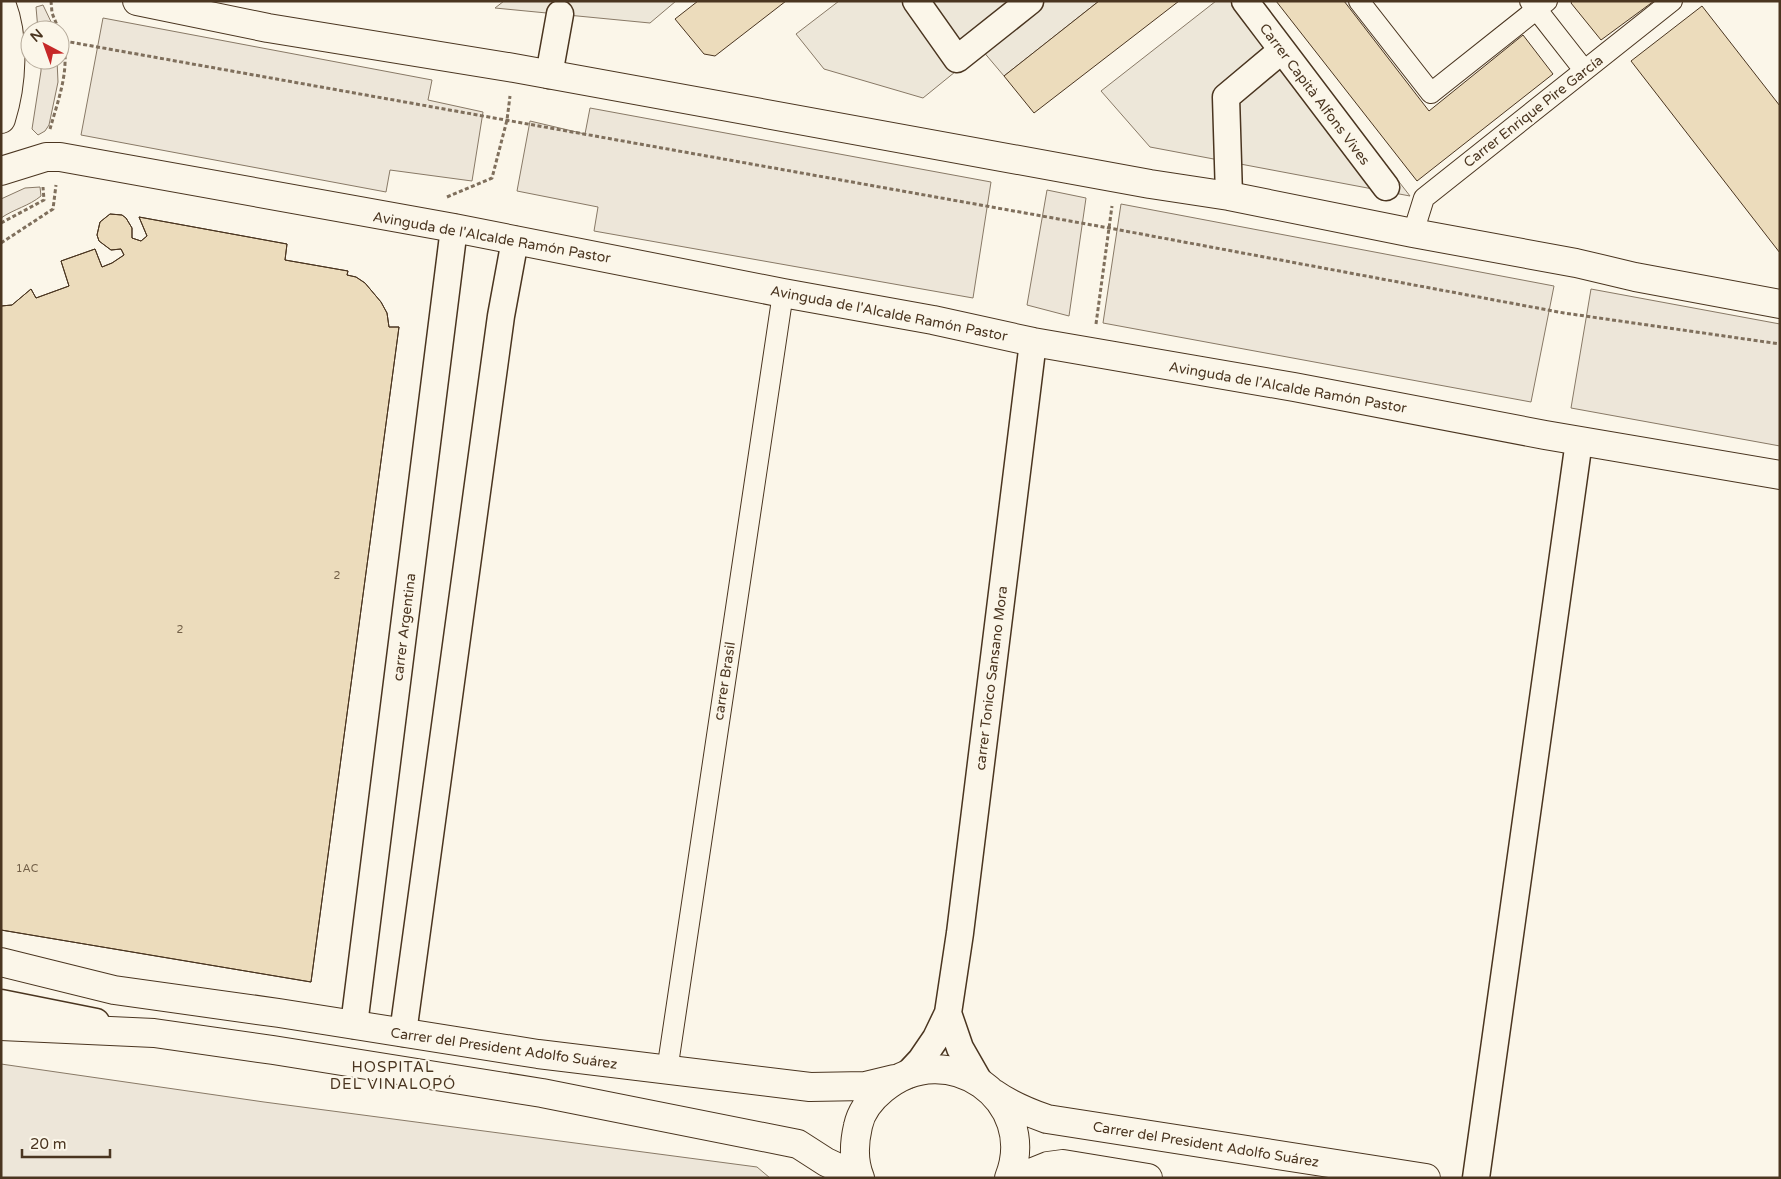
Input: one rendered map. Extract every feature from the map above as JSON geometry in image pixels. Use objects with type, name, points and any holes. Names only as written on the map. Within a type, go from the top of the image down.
[{"type":"main road","points":[[137,1],[268,28],[514,68],[1150,184],[1229,196],[1566,261],[1634,277],[1780,304]]},
{"type":"main road","points":[[1,3],[5,11],[11,55],[7,100],[1,119]]},
{"type":"main road","name":"Avinguda de l'Alcalde Ramón Pastor","points":[[1,171],[46,157],[60,157],[454,228],[933,320],[1033,342],[1294,387],[1780,476]]},
{"type":"main road","name":"Carrer del President Adolfo Suárez","points":[[1,962],[114,990],[529,1053],[810,1087],[865,1086],[901,1077],[919,1070],[946,1069],[972,1077],[1006,1102],[1026,1112],[1048,1119],[1426,1178]]},
{"type":"main road","points":[[1,1026],[154,1033],[542,1093],[798,1144],[826,1162],[860,1178]]},
{"type":"main road","points":[[860,1178],[857,1171],[854,1144],[860,1119],[874,1097],[901,1077]]},
{"type":"main road","points":[[986,1088],[1008,1115],[1015,1141],[1013,1167],[1009,1178]]},
{"type":"main road","points":[[1018,1178],[1023,1174],[1048,1166],[1063,1164],[1148,1178]]},
{"type":"street","points":[[916,1],[957,59],[1030,1]]},
{"type":"street","name":"Carrer Capità Alfons Vives","points":[[1245,1],[1386,187]]},
{"type":"street","points":[[1359,1],[1431,93],[1538,4],[1584,70]]},
{"type":"street","name":"Carrer Enrique Pire García","points":[[1414,233],[1424,198],[1672,1]]},
{"type":"street","points":[[549,75],[560,14]]},
{"type":"street","points":[[1229,196],[1226,96],[1282,50]]},
{"type":"street","name":"carrer Argentina","points":[[354,1025],[454,228]]},
{"type":"street","points":[[403,1033],[501,316],[515,240]]},
{"type":"street","name":"carrer Brasil","points":[[666,1070],[783,292]]},
{"type":"street","name":"carrer Tonico Sansano Mora","points":[[901,1077],[921,1060],[936,1038],[948,1014],[1033,342]]},
{"type":"street","points":[[1476,1178],[1579,440]]},
{"type":"street","name":"Carrer del President Adolfo Suárez","points":[[1,976],[114,990]]},
{"type":"street","points":[[1,1003],[154,1033]]},
{"type":"street","name":"carrer Tonico Sansano Mora","points":[[948,1014],[960,1048],[986,1088]]},
{"type":"path","points":[[50,1],[55,20]]},
{"type":"path","points":[[70,42],[1109,228],[1564,313],[1780,344]]},
{"type":"path","points":[[439,200],[492,178],[506,120],[514,68]]},
{"type":"path","points":[[49,133],[64,79],[64,70]]},
{"type":"path","points":[[1,243],[53,209],[60,157]]},
{"type":"path","points":[[1,223],[44,200],[43,185]]},
{"type":"path","points":[[1092,352],[1112,201]]},
{"type":"shaded area","points":[[504,1],[676,1],[650,23],[495,8]]},
{"type":"shaded area","points":[[839,1],[1099,1],[1004,76],[982,50],[923,98],[824,69],[796,34]]},
{"type":"shaded area","points":[[1216,1],[1259,1],[1410,196],[1150,147],[1101,91]]},
{"type":"shaded area","points":[[43,5],[50,20],[37,20],[36,7]]},
{"type":"shaded area","points":[[103,18],[432,80],[428,100],[483,112],[472,181],[390,170],[386,192],[81,135]]},
{"type":"shaded area","points":[[57,70],[58,82],[49,125],[45,131],[38,135],[32,129],[41,71]]},
{"type":"shaded area","points":[[590,108],[991,182],[973,298],[594,231],[598,207],[517,191],[530,121],[585,134]]},
{"type":"shaded area","points":[[40,187],[41,196],[1,218],[1,199],[25,188]]},
{"type":"shaded area","points":[[1047,190],[1086,198],[1069,316],[1027,305]]},
{"type":"shaded area","points":[[1121,204],[1554,286],[1531,402],[1103,323]]},
{"type":"shaded area","points":[[1591,289],[1780,324],[1780,446],[1571,408]]},
{"type":"shaded area","points":[[1,1064],[264,1102],[757,1167],[770,1178],[1,1178]]},
{"type":"building","points":[[698,1],[786,1],[715,56],[704,54],[675,19]]},
{"type":"building","points":[[1099,1],[1179,1],[1034,113],[1004,76]]},
{"type":"building","points":[[1276,1],[1344,1],[1429,111],[1523,35],[1553,74],[1417,181]]},
{"type":"building","points":[[1572,1],[1654,1],[1601,40],[1571,3]]},
{"type":"building","points":[[1702,6],[1780,106],[1780,253],[1631,61]]},
{"type":"building","points":[[110,214],[122,215],[126,218],[132,228],[132,238],[141,241],[147,236],[139,217],[287,244],[285,260],[348,271],[347,275],[356,277],[365,283],[381,302],[387,313],[389,327],[399,327],[311,982],[1,930],[1,306],[12,305],[31,289],[36,298],[69,286],[61,261],[95,249],[102,267],[124,255],[121,249],[111,250],[99,241],[97,235],[100,222]]},
{"type":"building","points":[[110,214],[122,215],[126,218],[132,228],[132,238],[141,241],[147,236],[139,217],[287,244],[285,260],[348,271],[347,275],[356,277],[365,283],[381,302],[387,313],[389,327],[399,327],[311,982],[1,930],[1,306],[12,305],[31,289],[36,298],[69,286],[61,261],[95,249],[102,267],[124,255],[121,249],[111,250],[99,241],[97,235],[100,222]]},
{"type":"district","name":"HOSPITAL DEL VINALOPÓ","points":[[393,1076]]}]
